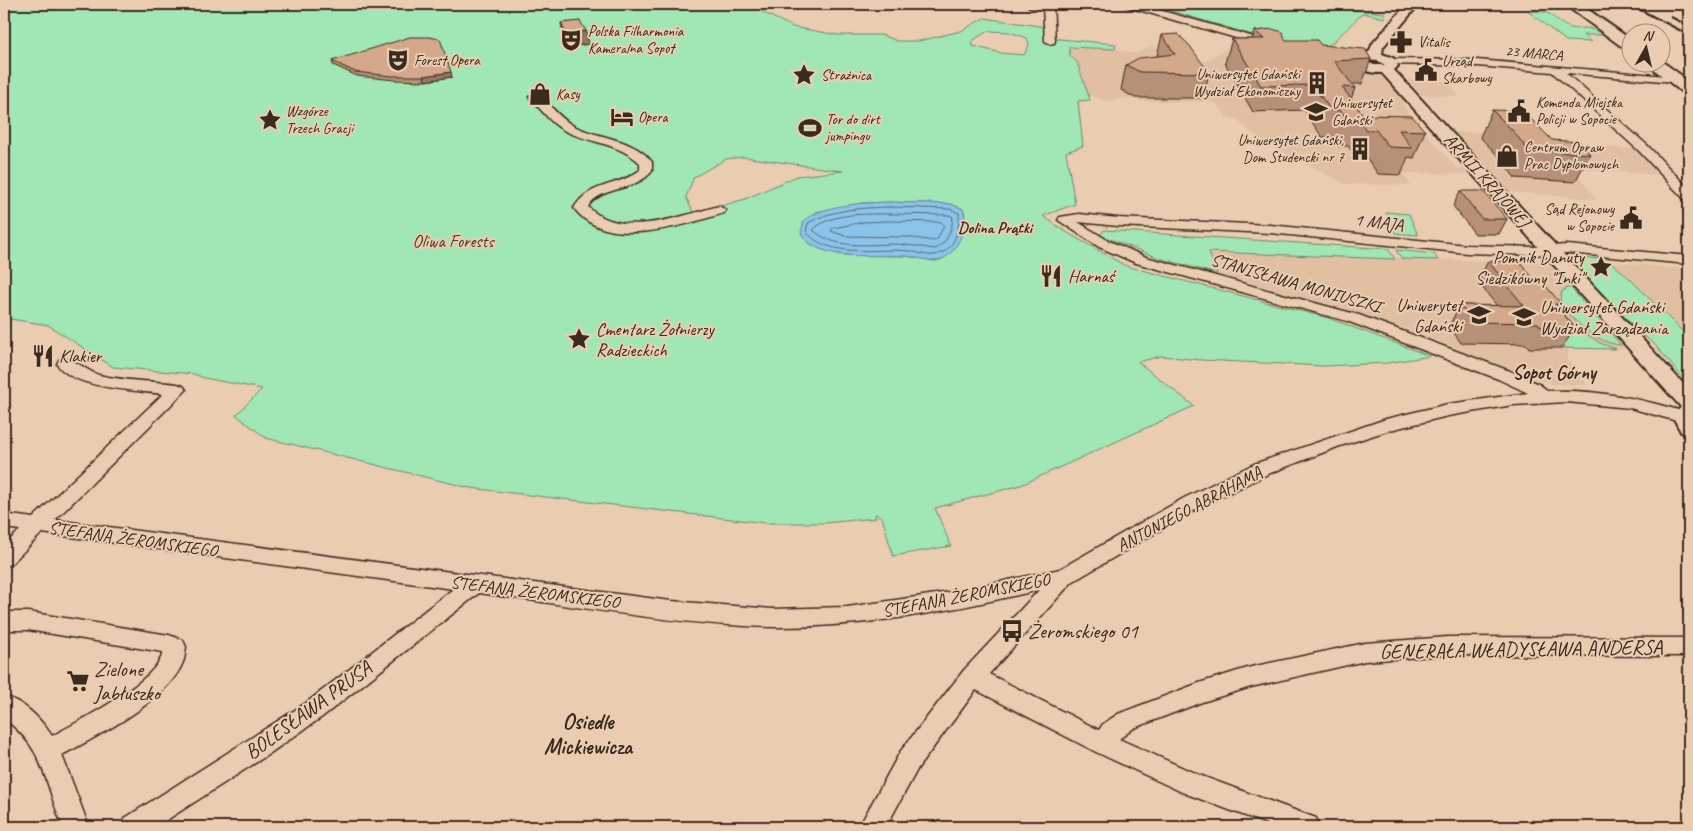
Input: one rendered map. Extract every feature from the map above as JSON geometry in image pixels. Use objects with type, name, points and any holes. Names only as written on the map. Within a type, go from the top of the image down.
[{"type":"main road","points":[[1571,4],[1620,39]]},
{"type":"main road","points":[[1666,72],[1689,89]]},
{"type":"street","points":[[1030,4],[1048,4],[1050,41]]},
{"type":"street","points":[[1128,4],[1279,48]]},
{"type":"street","points":[[1350,60],[1370,68],[1384,62],[1377,46],[1414,4]]},
{"type":"street","points":[[1571,4],[1587,6],[1599,4]]},
{"type":"street","name":"23 MARCA","points":[[1384,62],[1476,64],[1675,79]]},
{"type":"street","name":"ARMII KRAJOWEJ","points":[[1384,62],[1550,250],[1687,411]]},
{"type":"street","points":[[1555,70],[1643,148],[1689,196]]},
{"type":"street","points":[[535,97],[564,126],[630,150],[642,157],[646,162],[646,171],[632,182],[590,196],[584,201],[581,208],[586,215],[595,220],[640,228],[661,226],[719,210]]},
{"type":"street","name":"1 MAJA","points":[[1065,220],[1079,218],[1270,229],[1467,249],[1567,249],[1689,260]]},
{"type":"street","name":"STANISŁAWA MONIUSZKI","points":[[1065,220],[1104,244],[1141,260],[1353,318],[1504,375],[1533,388],[1543,396]]},
{"type":"street","points":[[4,558],[177,390],[96,380],[83,375],[65,364]]},
{"type":"street","name":"ANTONIEGO ABRAHAMA","points":[[872,827],[909,760],[972,677],[1065,576],[1191,503],[1261,469],[1334,442],[1448,410],[1543,396],[1616,399],[1656,408],[1687,411]]},
{"type":"street","name":"STEFANA ŻEROMSKIEGO","points":[[4,521],[672,610],[773,618],[900,611],[986,595],[1065,576]]},
{"type":"street","name":"BOLESŁAWA PRUSA","points":[[134,827],[314,710],[475,584]]},
{"type":"street","points":[[4,621],[28,621],[169,644],[175,647],[176,652],[168,667],[141,695],[124,707],[48,750]]},
{"type":"street","name":"GENERAŁA WŁADYSŁAWA ANDERSA","points":[[1104,744],[1111,732],[1126,721],[1199,693],[1251,677],[1365,652],[1448,646],[1685,653]]},
{"type":"street","points":[[972,677],[1104,744],[1194,785],[1307,827]]},
{"type":"street","points":[[4,706],[27,721],[39,734],[48,750],[76,827]]},
{"type":"shaded area","name":"Uniwersytet Gdański","points":[[1241,41],[1303,58],[1382,76],[1406,102],[1403,105],[1427,135],[1456,167],[1465,170],[1468,174],[1403,173],[1411,185],[1345,184],[1260,140],[1236,119],[1229,119],[1215,102],[1140,101],[1126,98],[1105,101],[1088,94],[1077,62],[1070,56],[1068,47],[1115,49],[1135,54],[1151,46],[1202,63]]},
{"type":"shaded area","points":[[1408,80],[1445,80],[1460,96],[1421,95]]},
{"type":"shaded area","points":[[1454,132],[1520,132],[1527,141],[1636,149],[1661,175],[1574,168],[1596,199],[1508,192]]},
{"type":"shaded area","name":"Uniwerytet Gdański","points":[[1209,252],[1548,263],[1625,349],[1569,348],[1567,360],[1587,385],[1551,384],[1336,306],[1217,274]]},
{"type":"shaded area","points":[[1610,262],[1689,269],[1689,338],[1627,276]]},
{"type":"green space","name":"Oliwa Forests","points":[[4,4],[763,4],[760,7],[762,12],[793,27],[838,35],[882,35],[897,41],[919,41],[961,31],[984,18],[1046,27],[1048,38],[1116,44],[1115,49],[1069,47],[1070,56],[1077,62],[1090,100],[1078,101],[1083,146],[1066,152],[1075,204],[1043,216],[1066,232],[1126,266],[1328,318],[1430,356],[1388,363],[1324,366],[1201,360],[1161,356],[1138,362],[1194,406],[1021,485],[935,508],[951,546],[893,556],[882,517],[875,514],[876,518],[824,523],[765,523],[470,488],[266,438],[236,415],[262,389],[204,378],[194,374],[113,367],[48,325],[4,318]],"holes":[[[988,31],[1010,32],[1027,38],[1029,45],[1024,55],[1001,53],[973,46],[972,41]],[[744,157],[843,171],[797,176],[745,199],[694,214],[686,197],[694,177],[726,159]],[[862,203],[951,204],[963,209],[965,214],[954,249],[948,255],[936,261],[906,256],[842,255],[813,246],[803,237],[815,212]]]},
{"type":"green space","points":[[1148,4],[1337,4],[1344,9],[1385,13],[1385,18],[1363,13],[1332,43],[1317,51],[1279,43]]},
{"type":"green space","points":[[1529,12],[1548,13],[1568,27],[1587,28],[1602,35],[1583,35],[1591,42],[1566,41]]},
{"type":"green space","points":[[1386,212],[1409,214],[1418,235],[1395,233]]},
{"type":"green space","points":[[1104,230],[1388,249],[1395,259],[1209,252],[1217,274],[1159,258],[1100,235]]},
{"type":"green space","points":[[1396,250],[1434,254],[1438,260],[1402,259]]},
{"type":"green space","points":[[1580,258],[1607,259],[1627,276],[1689,338],[1689,385],[1653,343],[1641,334],[1574,264]]},
{"type":"green space","points":[[1570,287],[1621,345],[1612,344],[1594,336],[1571,316],[1560,301],[1562,291]]},
{"type":"green space","points":[[1567,321],[1600,343],[1616,349],[1562,348],[1545,326]]},
{"type":"water","points":[[890,202],[951,204],[963,209],[965,216],[962,232],[959,241],[949,255],[935,261],[909,256],[864,256],[834,253],[809,243],[801,233],[804,220],[823,211],[845,205]]},
{"type":"building","points":[[580,21],[586,31],[566,34],[561,23]]},
{"type":"building","points":[[1272,29],[1283,32],[1285,40],[1317,40],[1321,45],[1365,49],[1371,59],[1334,61],[1355,88],[1342,87],[1363,115],[1412,116],[1425,131],[1399,130],[1412,148],[1389,147],[1376,130],[1366,130],[1358,119],[1347,119],[1341,111],[1331,110],[1312,85],[1261,86],[1232,39],[1264,39],[1255,31]]},
{"type":"building","points":[[1178,34],[1190,46],[1209,73],[1140,72],[1126,65],[1139,58],[1175,54],[1162,35]]},
{"type":"building","name":"Forest Opera","points":[[410,37],[440,39],[451,72],[424,76],[392,76],[355,72],[332,61]]},
{"type":"building","points":[[1492,110],[1520,111],[1529,117],[1552,140],[1580,142],[1590,154],[1528,150],[1513,131]]},
{"type":"building","points":[[1460,191],[1483,191],[1507,219],[1482,219]]},
{"type":"building","points":[[1488,261],[1520,262],[1537,283],[1543,283],[1552,293],[1561,304],[1555,304],[1575,328],[1541,327],[1538,323],[1472,322],[1460,305],[1524,306]]},
{"type":"railway","points":[[1629,4],[1689,35]]},
{"type":"railway","points":[[1671,17],[1689,26]]},
{"type":"place","name":"Polska Filharmonia Kameralna Sopot","points":[[571,40]]},
{"type":"place","name":"Vitalis","points":[[1401,42]]},
{"type":"place","name":"Forest Opera","points":[[398,60]]},
{"type":"place","name":"Urząd Skarbowy","points":[[1426,70]]},
{"type":"place","name":"Strażnica","points":[[804,75]]},
{"type":"place","name":"Uniwersytet Gdański Wydział Ekonomiczny","points":[[1317,83]]},
{"type":"place","name":"Kasy","points":[[540,94]]},
{"type":"place","name":"Komenda Miejska Policji w Sopocie","points":[[1519,111]]},
{"type":"place","name":"Uniwersytet Gdański","points":[[1316,112]]},
{"type":"place","name":"Opera","points":[[622,117]]},
{"type":"place","name":"Wzgórze Trzech Gracji","points":[[270,120]]},
{"type":"place","name":"Tor do dirt jumpingu","points":[[810,128]]},
{"type":"place","name":"Uniwersytet Gdański, Dom Studencki nr 7","points":[[1360,149]]},
{"type":"place","name":"Centrum Opraw Prac Dyplomowych","points":[[1507,156]]},
{"type":"place","name":"Sąd Rejonowy w Sopocie","points":[[1631,218]]},
{"type":"place","name":"Pomnik Danuty Siedzikówny \"Inki\"","points":[[1601,267]]},
{"type":"place","name":"Harnaś","points":[[1051,276]]},
{"type":"place","name":"Uniwerytet Gdański","points":[[1479,315]]},
{"type":"place","name":"Uniwersytet Gdański Wydział Zarządzania","points":[[1524,317]]},
{"type":"place","name":"Cmentarz Żołnierzy Radzieckich","points":[[579,339]]},
{"type":"place","name":"Klakier","points":[[43,356]]},
{"type":"place","name":"Żeromskiego 01","points":[[1012,631]]},
{"type":"place","name":"Zielone Jabłuszko","points":[[78,681]]},
{"type":"district","name":"Dolina Prątki","points":[[995,227]]},
{"type":"district","name":"Sopot Górny","points":[[1554,372]]},
{"type":"district","name":"Osiedle Mickiewicza","points":[[588,734]]}]
